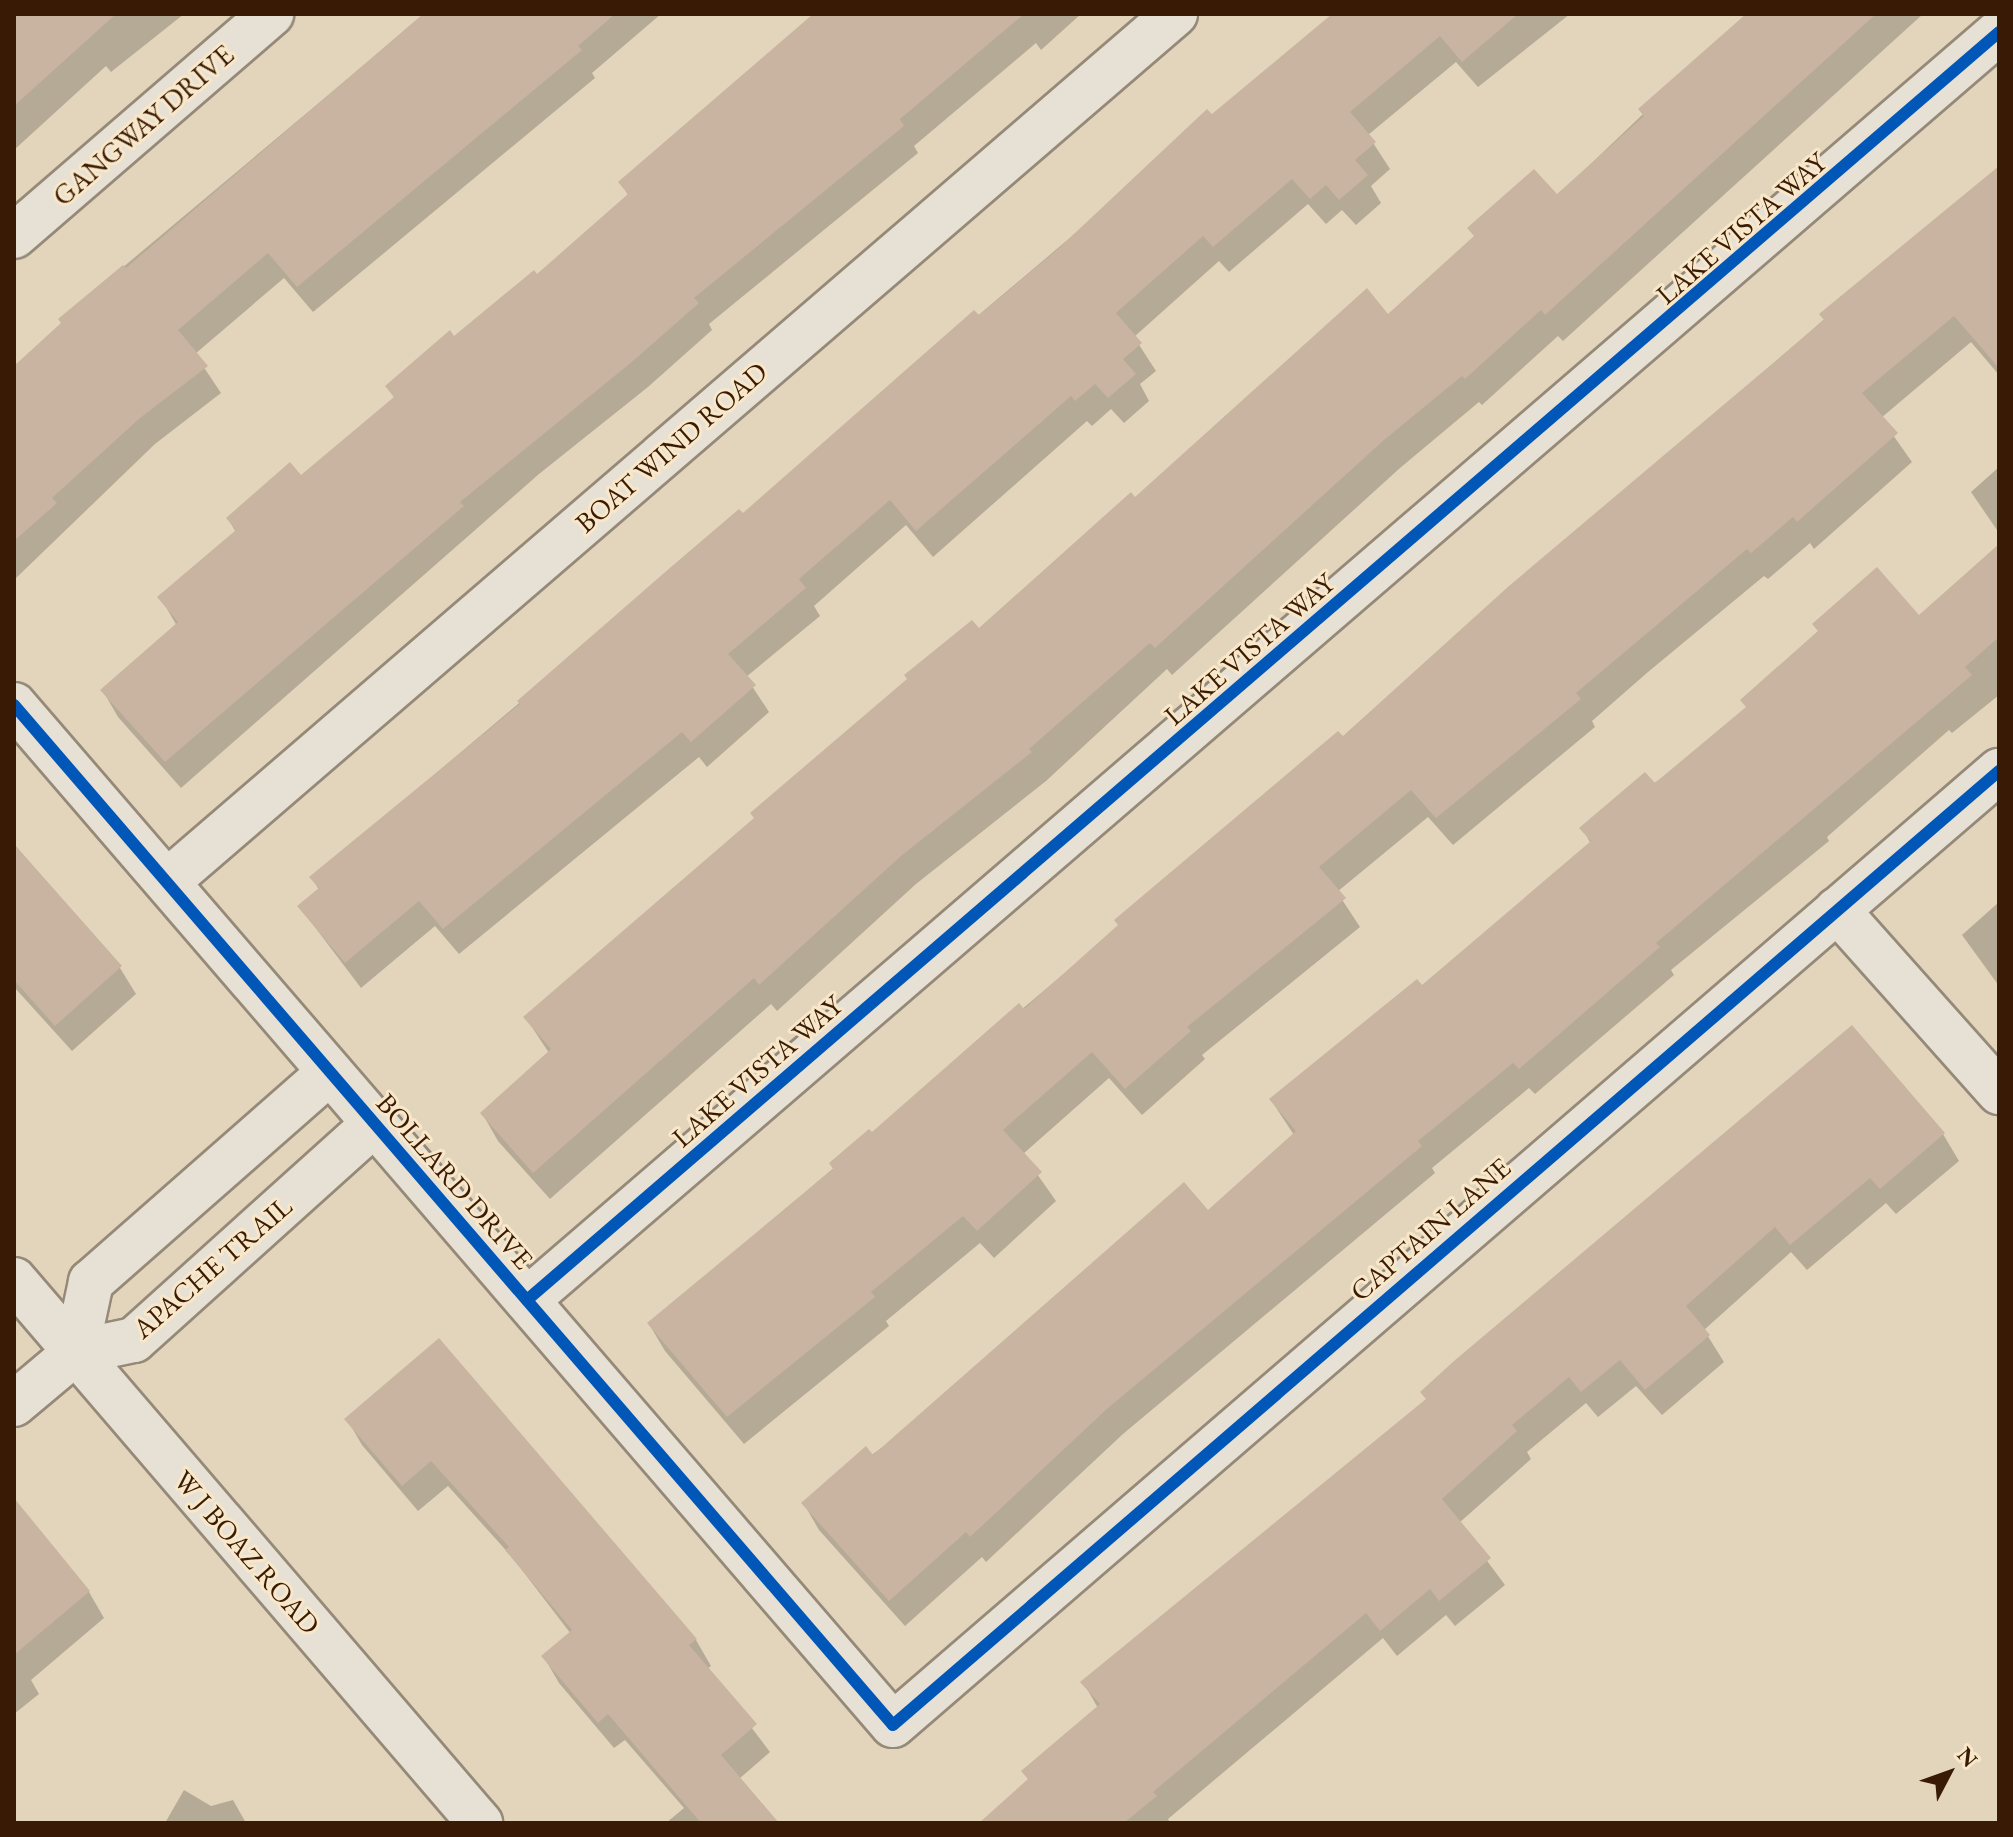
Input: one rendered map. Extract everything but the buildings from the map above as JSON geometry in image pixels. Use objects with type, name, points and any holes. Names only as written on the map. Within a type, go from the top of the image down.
[{"type":"street","name":"GANGWAY DRIVE","points":[[14,236],[271,14]]},
{"type":"street","name":"BOAT WIND ROAD","points":[[168,881],[1175,14]]},
{"type":"street","name":"LAKE VISTA WAY","points":[[527,1300],[1999,32]]},
{"type":"street","name":"BOLLARD DRIVE","points":[[14,705],[893,1725]]},
{"type":"street","name":"CAPTAIN LANE","points":[[893,1725],[1999,771]]},
{"type":"street","points":[[1837,910],[1999,1092]]},
{"type":"street","name":"APACHE TRAIL","points":[[329,1073],[91,1282],[76,1352],[134,1340],[374,1124]]},
{"type":"street","name":"W J BOAZ ROAD","points":[[14,1280],[480,1823]]},
{"type":"street","points":[[14,1404],[76,1352]]},
{"type":"cycle path","points":[[527,1300],[1999,32]]},
{"type":"cycle path","points":[[14,705],[893,1725],[1999,771]]}]
